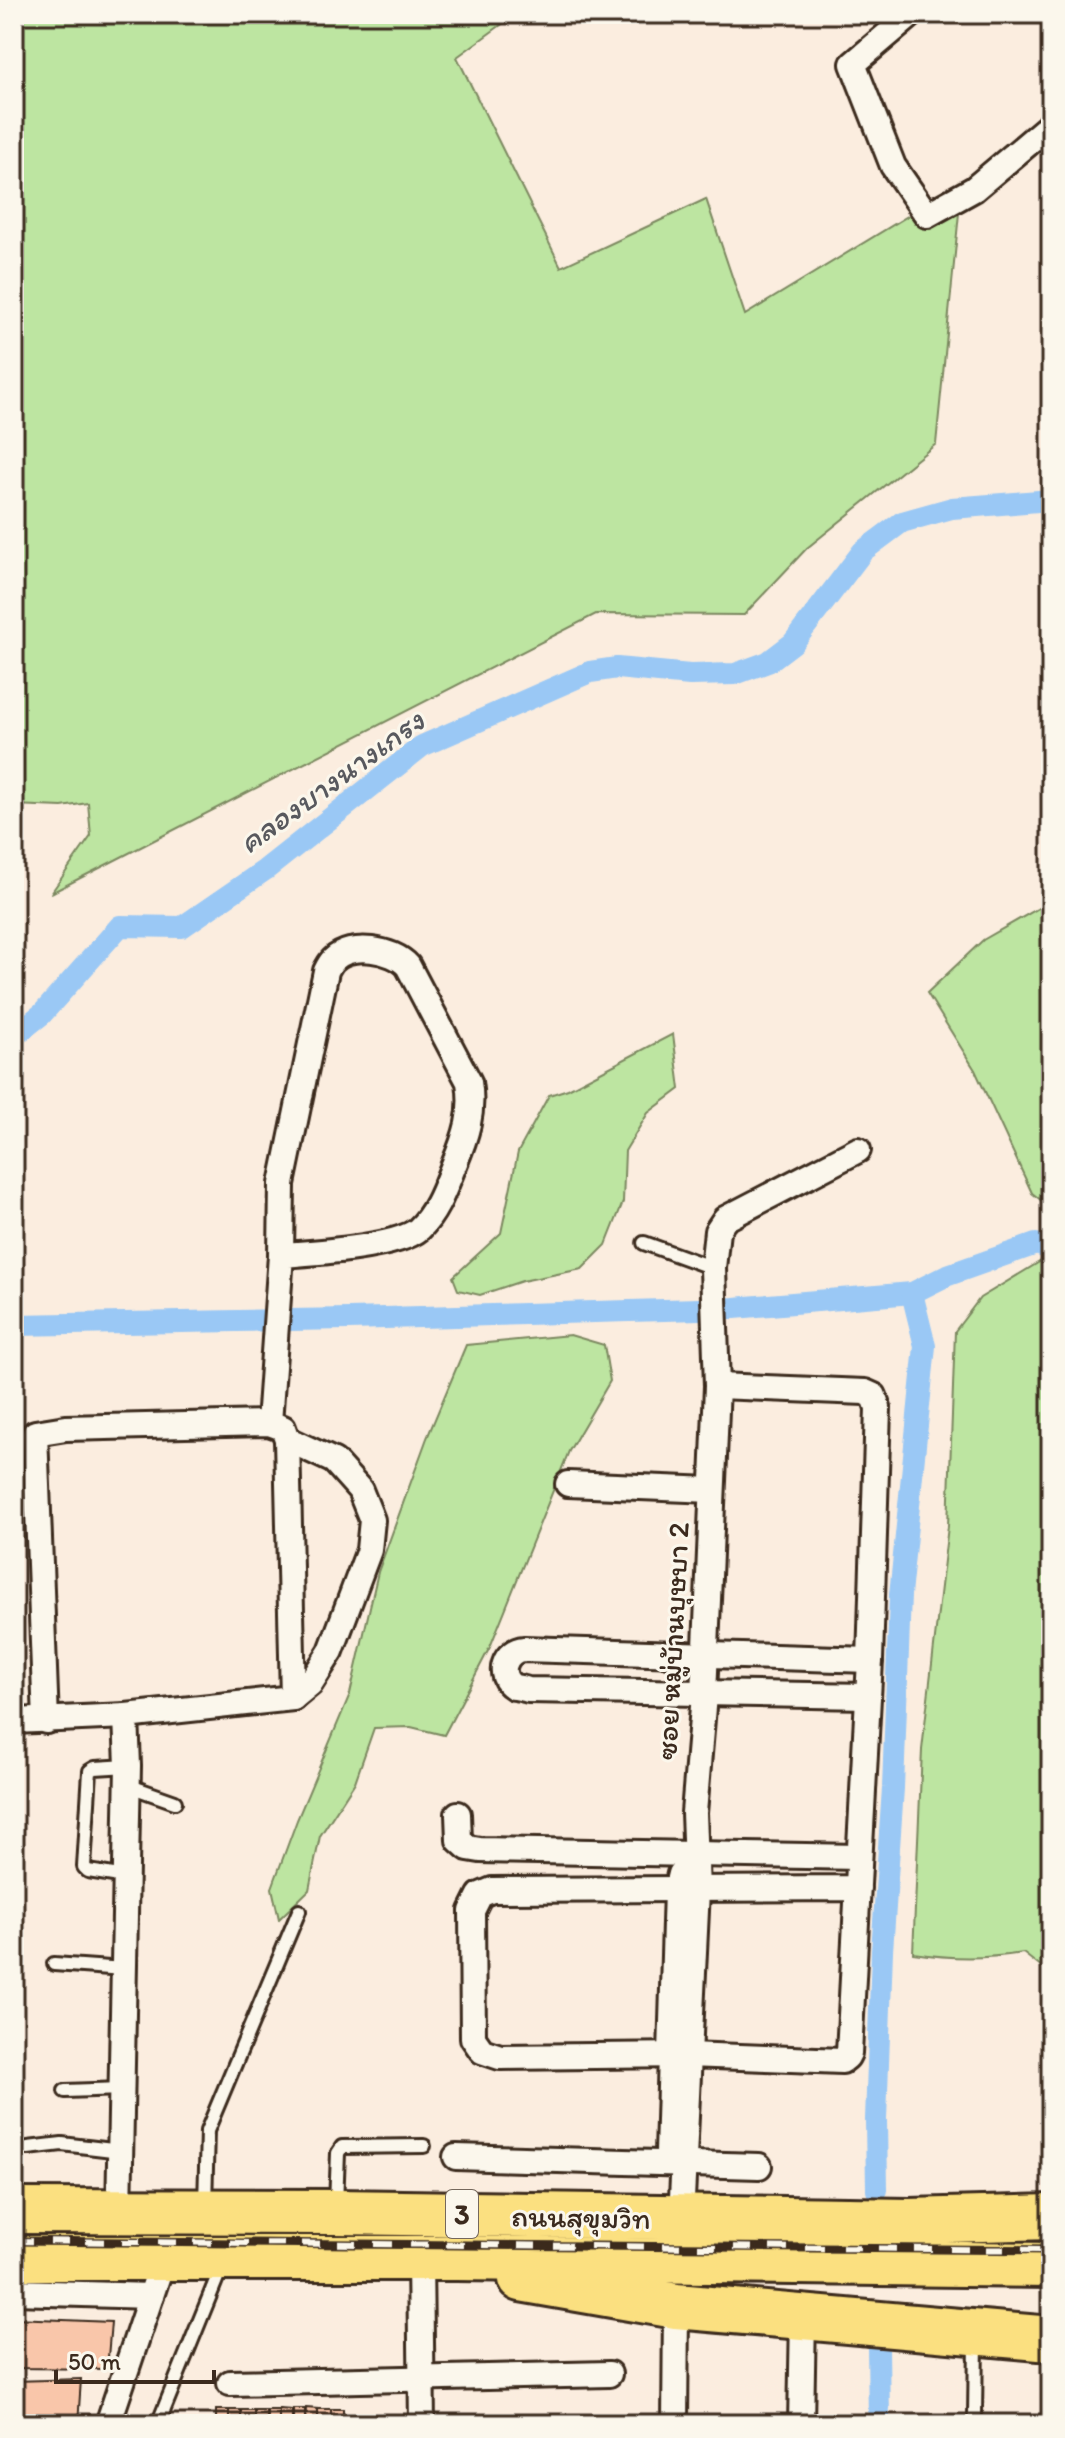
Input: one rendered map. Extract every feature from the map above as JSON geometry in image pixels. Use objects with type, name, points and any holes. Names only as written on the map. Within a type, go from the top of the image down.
[{"type":"highway","name":"ถนนสุขุมวิท","points":[[14,2211],[336,2212],[910,2221],[1051,2217]]},
{"type":"highway","points":[[336,2212],[338,2258]]},
{"type":"highway","name":"ถนนสุขุมวิท","points":[[14,2258],[158,2276],[225,2257],[1051,2265]]},
{"type":"highway","points":[[434,2259],[606,2295],[676,2306],[1051,2339]]},
{"type":"highway","points":[[434,2259],[747,2289],[1051,2312]]},
{"type":"street","points":[[912,14],[853,64],[893,166],[927,215],[974,189],[1051,124]]},
{"type":"street","points":[[281,1255],[344,1251],[416,1231],[440,1199],[458,1155],[471,1121],[469,1082],[401,958],[362,949],[334,959],[326,971],[282,1184],[275,1334],[293,1698]]},
{"type":"street","name":"ซอย หมู่บ้านบุษบา 2","points":[[673,2219],[687,1890],[704,1695],[717,1386],[713,1280],[717,1231],[725,1219],[858,1150]]},
{"type":"street","points":[[717,1386],[865,1392],[874,1396],[878,1408],[870,1660],[858,1888],[847,2057],[842,2061],[679,2055],[500,2057],[482,2051],[473,2038],[472,1911],[480,1895],[492,1890],[858,1888]]},
{"type":"street","points":[[14,1721],[46,1721],[126,1716],[293,1698],[310,1684],[331,1651],[369,1550],[372,1520],[360,1490],[334,1461],[278,1431],[66,1428],[35,1433],[46,1721]]},
{"type":"street","points":[[568,1484],[712,1490]]},
{"type":"street","points":[[868,1696],[528,1690],[515,1687],[506,1679],[503,1665],[515,1649],[870,1660]]},
{"type":"street","points":[[119,2212],[126,1716]]},
{"type":"street","points":[[458,1814],[459,1840],[468,1848],[690,1856],[859,1857]]},
{"type":"street","points":[[456,2157],[759,2166]]},
{"type":"street","points":[[422,2424],[421,2379],[434,2259]]},
{"type":"street","points":[[14,2292],[158,2276],[108,2424]]},
{"type":"street","points":[[675,2424],[676,2306]]},
{"type":"street","points":[[801,2424],[803,2316]]},
{"type":"street","points":[[230,2383],[609,2374]]},
{"type":"lane","points":[[644,1243],[713,1280]]},
{"type":"lane","points":[[126,1877],[88,1871],[84,1867],[90,1771],[95,1768],[127,1776],[175,1802]]},
{"type":"lane","points":[[205,2211],[207,2131],[299,1911]]},
{"type":"lane","points":[[54,1964],[124,1969]]},
{"type":"lane","points":[[65,2091],[122,2089]]},
{"type":"lane","points":[[28,2148],[62,2144],[108,2147],[121,2151]]},
{"type":"lane","points":[[336,2212],[338,2153],[342,2147],[424,2146]]},
{"type":"lane","points":[[158,2424],[225,2257]]},
{"type":"lane","points":[[975,2415],[976,2332]]},
{"type":"green space","points":[[14,14],[516,14],[457,57],[561,267],[706,199],[745,315],[962,183],[936,444],[807,548],[744,615],[596,614],[51,893],[91,836],[88,803],[62,807],[14,805]]},
{"type":"green space","points":[[1051,901],[1051,1208],[1032,1193],[975,1070],[927,993],[983,940]]},
{"type":"green space","points":[[673,1034],[680,1089],[648,1113],[625,1151],[623,1202],[606,1245],[582,1269],[522,1281],[480,1295],[458,1290],[453,1277],[501,1233],[518,1152],[549,1095],[568,1089]]},
{"type":"green space","points":[[1051,1255],[1051,1975],[1023,1953],[968,1958],[913,1953],[922,1750],[948,1526],[955,1331],[980,1298]]},
{"type":"green space","points":[[570,1335],[604,1345],[610,1381],[569,1451],[490,1647],[444,1735],[411,1727],[374,1728],[355,1782],[320,1836],[309,1890],[279,1919],[272,1888],[350,1694],[378,1572],[427,1438],[466,1345]]},
{"type":"building","points":[[14,2318],[111,2322],[107,2369],[14,2368]]},
{"type":"building","points":[[81,2379],[78,2424],[14,2424],[14,2381]]},
{"type":"building","points":[[306,2408],[318,2409],[318,2424],[305,2424]]},
{"type":"building","points":[[279,2409],[292,2410],[292,2424],[279,2424]]},
{"type":"building","points":[[293,2409],[305,2409],[305,2424],[293,2424]]},
{"type":"building","points":[[318,2409],[331,2409],[331,2424],[318,2424]]},
{"type":"building","points":[[331,2409],[343,2409],[343,2424],[331,2424]]},
{"type":"building","points":[[216,2410],[229,2410],[229,2424],[216,2424]]},
{"type":"building","points":[[229,2410],[241,2410],[241,2424],[229,2424]]},
{"type":"building","points":[[241,2410],[254,2410],[254,2424],[241,2424]]},
{"type":"building","points":[[254,2410],[266,2410],[266,2424],[254,2424]]},
{"type":"building","points":[[267,2410],[279,2410],[279,2424],[267,2424]]},
{"type":"waterway","name":"คลองบางนางเกรง","points":[[14,1036],[42,1014],[120,926],[182,927],[265,870],[422,746],[590,672],[617,668],[690,675],[735,674],[768,662],[793,643],[863,551],[902,522],[952,508],[1051,500]]},
{"type":"waterway","points":[[14,1325],[734,1308],[912,1293],[948,1275],[1036,1244],[1051,1249]]},
{"type":"waterway","points":[[877,2190],[876,2120],[882,1951],[893,1788],[900,1595],[925,1346],[912,1293]]},
{"type":"waterway","points":[[878,2344],[879,2424]]},
{"type":"railway","points":[[14,2241],[1051,2250]]}]
